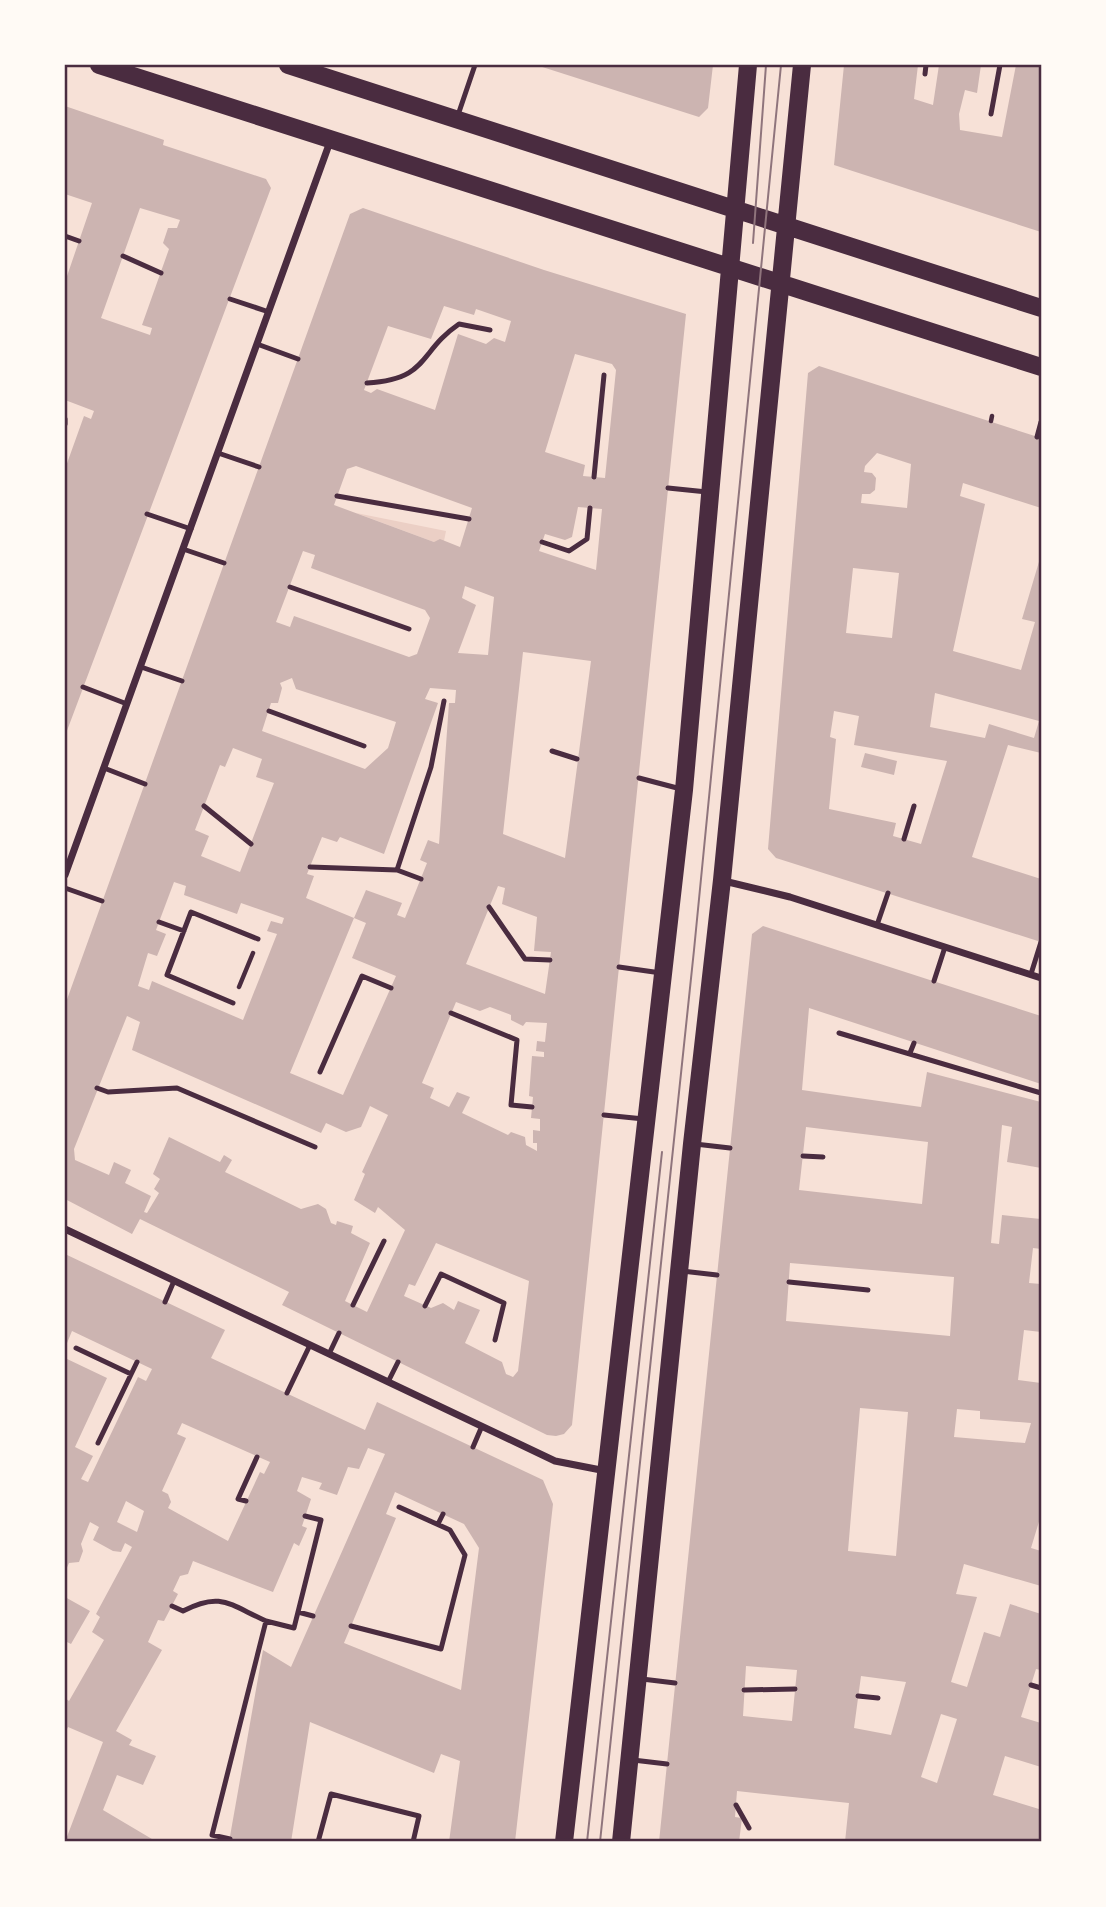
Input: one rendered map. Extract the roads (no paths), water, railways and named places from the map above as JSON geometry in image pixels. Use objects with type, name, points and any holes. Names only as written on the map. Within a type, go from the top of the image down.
[{"type":"main road","points":[[99,65],[1041,367]]},
{"type":"main road","points":[[288,65],[327,71],[457,120],[1041,308]]},
{"type":"main road","points":[[564,1842],[684,790],[748,65]]},
{"type":"main road","points":[[621,1842],[692,1144],[722,880],[802,65]]},
{"type":"street","points":[[65,875],[331,139]]},
{"type":"street","points":[[722,880],[764,890],[1041,978]]},
{"type":"street","points":[[65,1229],[555,1461],[606,1471]]},
{"type":"lane","points":[[457,120],[475,65]]},
{"type":"lane","points":[[925,74],[926,65]]},
{"type":"lane","points":[[991,114],[1000,65]]},
{"type":"lane","points":[[65,236],[79,241]]},
{"type":"lane","points":[[122,256],[161,274]]},
{"type":"lane","points":[[230,299],[268,312]]},
{"type":"lane","points":[[367,383],[388,382],[409,374],[426,360],[447,332],[458,324],[490,330]]},
{"type":"lane","points":[[257,344],[298,359]]},
{"type":"lane","points":[[594,477],[604,375]]},
{"type":"lane","points":[[1037,437],[1041,422]]},
{"type":"lane","points":[[218,453],[259,467]]},
{"type":"lane","points":[[668,488],[710,492]]},
{"type":"lane","points":[[337,496],[469,519]]},
{"type":"lane","points":[[542,542],[569,551],[587,539],[590,508]]},
{"type":"lane","points":[[148,514],[191,529]]},
{"type":"lane","points":[[183,549],[224,563]]},
{"type":"lane","points":[[290,587],[409,629]]},
{"type":"lane","points":[[141,667],[182,681]]},
{"type":"lane","points":[[83,687],[127,704]]},
{"type":"lane","points":[[397,870],[431,766],[444,701]]},
{"type":"lane","points":[[269,711],[363,746]]},
{"type":"lane","points":[[552,751],[577,759]]},
{"type":"lane","points":[[104,768],[145,784]]},
{"type":"lane","points":[[639,778],[684,790]]},
{"type":"lane","points":[[204,806],[251,844]]},
{"type":"lane","points":[[904,839],[914,806]]},
{"type":"lane","points":[[310,867],[397,870],[421,879]]},
{"type":"lane","points":[[65,888],[102,901]]},
{"type":"lane","points":[[877,925],[888,893]]},
{"type":"lane","points":[[489,907],[525,958],[550,960]]},
{"type":"lane","points":[[233,1003],[167,975],[191,912],[258,939]]},
{"type":"lane","points":[[159,922],[184,931]]},
{"type":"lane","points":[[1031,974],[1041,942]]},
{"type":"lane","points":[[934,981],[945,947]]},
{"type":"lane","points":[[619,967],[664,973]]},
{"type":"lane","points":[[320,1072],[362,976],[391,988]]},
{"type":"lane","points":[[451,1013],[517,1040],[511,1105],[532,1107]]},
{"type":"lane","points":[[839,1033],[1041,1093]]},
{"type":"lane","points":[[910,1053],[914,1043]]},
{"type":"lane","points":[[97,1088],[107,1092],[177,1088],[315,1147]]},
{"type":"lane","points":[[604,1115],[647,1119]]},
{"type":"lane","points":[[692,1144],[730,1148]]},
{"type":"lane","points":[[803,1156],[823,1157]]},
{"type":"lane","points":[[353,1305],[384,1241]]},
{"type":"lane","points":[[679,1271],[717,1275]]},
{"type":"lane","points":[[425,1306],[440,1274],[504,1303],[495,1340]]},
{"type":"lane","points":[[165,1302],[174,1281]]},
{"type":"lane","points":[[789,1282],[869,1290]]},
{"type":"lane","points":[[330,1354],[339,1333]]},
{"type":"lane","points":[[287,1393],[310,1345]]},
{"type":"lane","points":[[76,1349],[131,1374]]},
{"type":"lane","points":[[98,1443],[136,1362]]},
{"type":"lane","points":[[388,1382],[398,1362]]},
{"type":"lane","points":[[473,1447],[482,1426]]},
{"type":"lane","points":[[246,1501],[238,1499],[257,1457]]},
{"type":"lane","points":[[351,1626],[441,1649],[465,1555],[450,1530],[399,1507]]},
{"type":"lane","points":[[438,1524],[443,1514]]},
{"type":"lane","points":[[172,1606],[183,1611],[203,1600],[218,1599],[266,1621],[294,1628],[321,1520],[305,1516]]},
{"type":"lane","points":[[298,1612],[313,1616]]},
{"type":"lane","points":[[230,1839],[212,1835],[266,1621]]},
{"type":"lane","points":[[639,1679],[676,1683]]},
{"type":"lane","points":[[1031,1685],[1041,1688]]},
{"type":"lane","points":[[744,1690],[795,1689]]},
{"type":"lane","points":[[858,1696],[878,1698]]},
{"type":"lane","points":[[629,1760],[667,1764]]},
{"type":"lane","points":[[318,1842],[331,1794],[419,1816],[413,1842]]},
{"type":"lane","points":[[736,1805],[749,1828]]},
{"type":"tram line","points":[[753,243],[766,65]]},
{"type":"tram line","points":[[600,1842],[694,950],[781,65]]},
{"type":"tram line","points":[[587,1842],[662,1152]]}]
